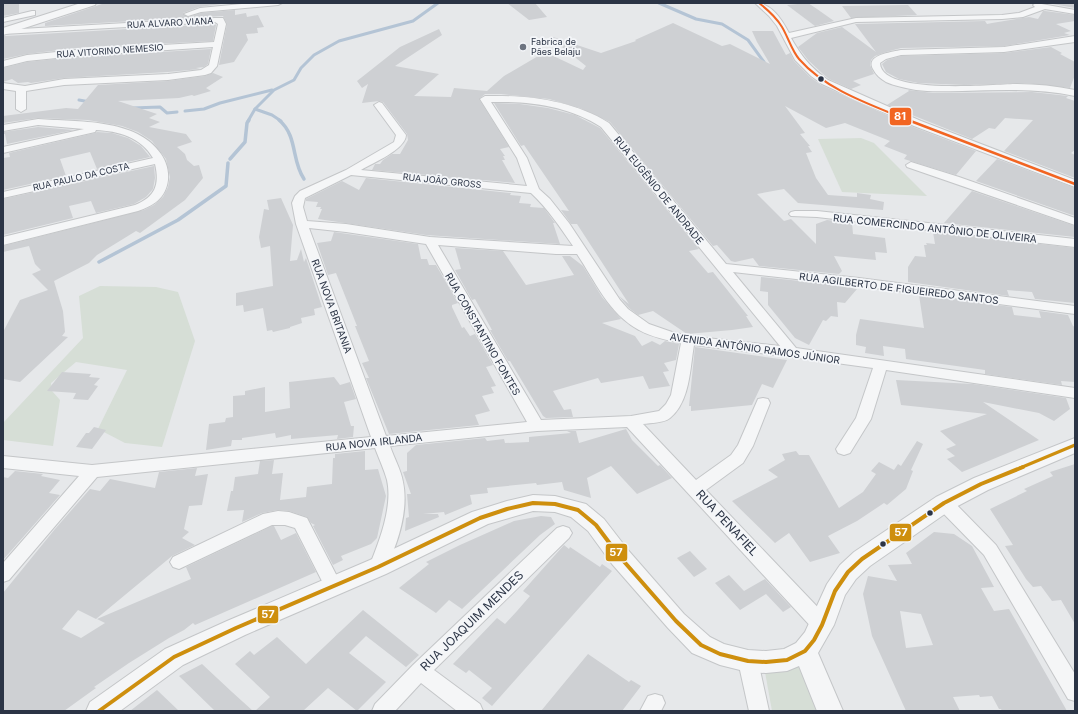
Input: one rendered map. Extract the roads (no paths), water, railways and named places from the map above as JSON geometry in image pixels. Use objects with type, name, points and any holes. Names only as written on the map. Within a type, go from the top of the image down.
[{"type":"street","points":[[30,3],[32,18]]},
{"type":"street","points":[[3,20],[32,18],[90,3]]},
{"type":"street","points":[[187,18],[200,10],[278,3]]},
{"type":"street","points":[[759,3],[772,14],[787,36],[798,58],[814,74],[825,82],[906,120],[997,153],[1075,184]]},
{"type":"street","points":[[1024,3],[1075,12]]},
{"type":"street","points":[[787,36],[856,20],[1002,17],[1013,16],[1045,6]]},
{"type":"street","points":[[3,32],[32,18]]},
{"type":"street","name":"RUA ALVARO VIANA","points":[[3,32],[187,18],[221,21],[222,24],[213,66],[202,74],[157,78],[63,82],[11,89],[3,86]]},
{"type":"street","points":[[1075,39],[1007,50],[905,53],[882,57],[876,64],[877,71],[888,80],[912,87],[1037,87],[1075,93]]},
{"type":"street","name":"RUA VITORINO NEMESIO","points":[[3,64],[27,58],[56,55],[218,44]]},
{"type":"street","points":[[21,88],[21,109]]},
{"type":"street","name":"AVENIDA ANTÔNIO RAMOS JÚNIOR","points":[[485,99],[522,158],[534,190],[546,201],[565,225],[615,303],[623,312],[644,327],[655,332],[688,340],[792,352],[1075,393]]},
{"type":"street","name":"RUA EUGÊNIO DE ANDRADE","points":[[485,99],[519,99],[576,109],[600,121],[653,182],[792,352]]},
{"type":"street","name":"RUA NOVA BRITANIA","points":[[378,567],[393,528],[396,499],[395,481],[302,224],[297,202],[299,198],[312,189],[350,172],[388,151],[400,141],[401,135],[379,105]]},
{"type":"street","points":[[3,128],[35,122],[112,128],[124,131],[142,140],[152,149],[161,164],[163,180],[160,189],[151,201],[134,209],[3,241]]},
{"type":"street","points":[[3,150],[85,132],[99,127]]},
{"type":"street","name":"RUA PAULO DA COSTA","points":[[3,195],[159,160]]},
{"type":"street","points":[[911,165],[955,178],[1075,222]]},
{"type":"street","name":"RUA JOÃO GROSS","points":[[350,172],[534,190]]},
{"type":"street","name":"RUA COMERCINDO ANTÔNIO DE OLIVEIRA","points":[[795,214],[823,215],[1075,243]]},
{"type":"street","points":[[302,224],[346,228],[430,241],[556,250],[580,250]]},
{"type":"street","name":"RUA CONSTANTINO FONTES","points":[[430,241],[537,426]]},
{"type":"street","name":"RUA AGILBERTO DE FIGUEIREDO SANTOS","points":[[722,268],[859,282],[1075,310]]},
{"type":"street","name":"RUA NOVA IRLANDA","points":[[3,462],[92,471],[537,426],[631,421],[651,418],[664,414],[672,407],[678,395],[688,340]]},
{"type":"street","points":[[844,449],[863,419],[881,365]]},
{"type":"street","points":[[695,489],[737,459],[745,446],[764,403]]},
{"type":"street","name":"RUA PENAFIEL","points":[[631,421],[822,625]]},
{"type":"street","points":[[98,711],[174,657],[378,567],[480,518],[532,503],[555,504],[578,510],[596,525],[620,557],[671,616],[701,646],[720,654],[748,661],[766,662],[787,660],[805,650],[814,640],[822,625],[835,591],[848,572],[867,555],[944,504],[982,484],[1074,447]]},
{"type":"street","points":[[3,575],[92,471]]},
{"type":"street","points":[[944,504],[990,550],[1075,692]]},
{"type":"street","points":[[179,562],[269,519],[282,517],[301,523],[333,586]]},
{"type":"street","name":"RUA JOAQUIM MENDES","points":[[382,711],[420,671],[563,532]]},
{"type":"street","points":[[805,650],[830,711]]},
{"type":"street","points":[[748,661],[759,711]]},
{"type":"street","points":[[420,671],[473,711]]},
{"type":"waterway","points":[[255,109],[274,90],[294,80],[301,68],[314,55],[339,41],[413,21],[438,3]]},
{"type":"waterway","points":[[659,3],[696,19],[722,24],[748,40],[764,62]]},
{"type":"waterway","points":[[185,111],[204,109],[220,103],[272,90]]},
{"type":"waterway","points":[[79,100],[90,102]]},
{"type":"waterway","points":[[132,108],[160,107],[167,113],[177,112]]},
{"type":"waterway","points":[[248,121],[255,109]]},
{"type":"waterway","points":[[255,109],[272,115],[281,121]]},
{"type":"waterway","points":[[230,159],[245,142],[247,123],[249,120]]},
{"type":"waterway","points":[[279,120],[289,133],[297,164],[304,179]]},
{"type":"waterway","points":[[99,262],[178,220],[226,186],[228,163]]},
{"type":"place","name":"Fabrica de Pães Belaju","points":[[523,47]]}]
